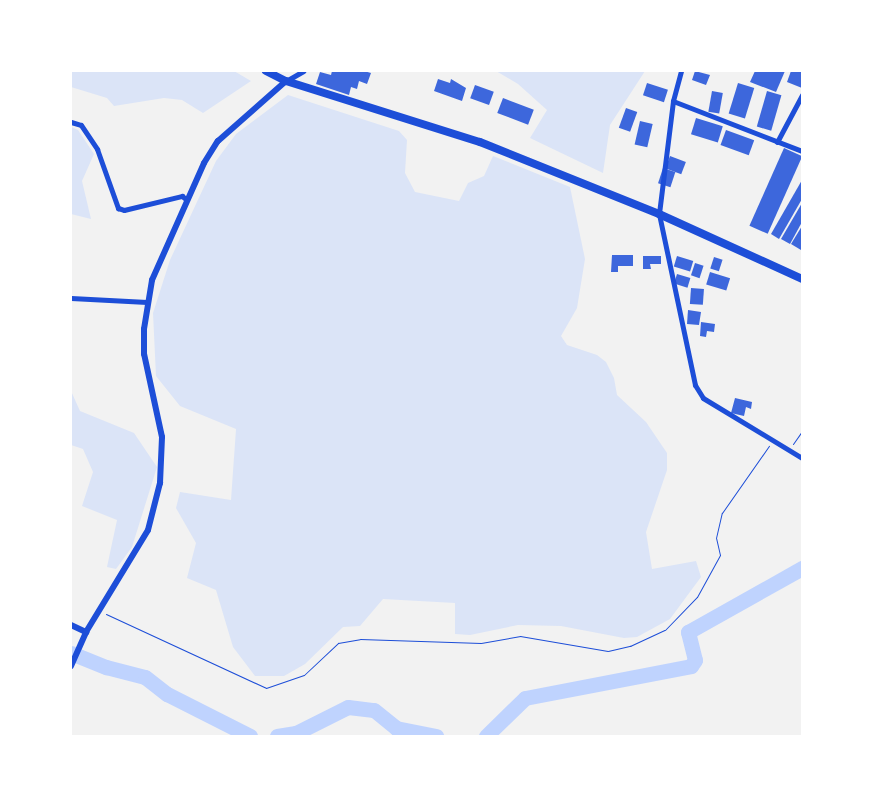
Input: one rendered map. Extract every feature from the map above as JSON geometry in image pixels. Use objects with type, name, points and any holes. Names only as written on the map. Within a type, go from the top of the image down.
[{"type":"highway","points":[[266,71],[286,81],[480,142],[660,214],[802,279]]},
{"type":"street","points":[[71,666],[86,632],[148,530],[160,483],[162,437],[144,354],[147,302],[160,259],[204,163],[218,141],[286,81],[303,71]]},
{"type":"street","points":[[682,71],[673,101],[660,214],[695,385],[703,398],[802,458]]},
{"type":"street","points":[[777,142],[802,95]]},
{"type":"street","points":[[673,101],[802,151]]},
{"type":"street","points":[[71,122],[81,126],[97,149],[118,208],[124,210],[182,196],[187,200]]},
{"type":"street","points":[[71,298],[147,302]]},
{"type":"street","points":[[71,625],[86,632]]},
{"type":"path","points":[[790,449],[802,430]]},
{"type":"path","points":[[99,610],[266,688],[304,675],[338,643],[360,639],[481,643],[520,636],[608,651],[630,646],[665,630],[697,597],[720,555],[716,538],[722,513],[773,440]]},
{"type":"shaded area","points":[[71,71],[234,71],[251,81],[203,113],[182,100],[164,98],[114,106],[107,98],[71,87]]},
{"type":"shaded area","points":[[496,71],[645,71],[610,125],[603,173],[530,138],[547,110],[518,84]]},
{"type":"shaded area","points":[[288,95],[399,131],[407,140],[405,173],[415,192],[459,201],[468,183],[484,176],[493,156],[570,187],[585,259],[577,308],[561,336],[567,345],[597,355],[606,362],[614,378],[617,395],[646,422],[667,453],[667,470],[646,532],[652,569],[696,561],[701,577],[670,619],[637,637],[624,638],[561,626],[518,625],[470,635],[455,634],[455,603],[383,599],[360,626],[343,627],[305,664],[284,676],[255,676],[233,647],[216,590],[187,578],[196,543],[176,508],[180,492],[231,500],[236,429],[180,406],[156,376],[153,313],[170,260],[216,161],[236,134]]},
{"type":"shaded area","points":[[71,127],[78,130],[94,154],[82,181],[91,219],[71,214]]},
{"type":"shaded area","points":[[71,391],[80,411],[134,433],[157,467],[132,547],[116,569],[107,567],[117,520],[82,506],[93,472],[83,449],[71,445]]},
{"type":"building","points":[[332,71],[364,71],[371,73],[367,84],[359,81],[357,89],[351,87],[349,95],[316,84],[320,72],[331,75]]},
{"type":"building","points":[[695,71],[710,75],[706,85],[692,80]]},
{"type":"building","points":[[755,71],[785,71],[776,92],[750,82]]},
{"type":"building","points":[[791,71],[802,71],[802,88],[787,82]]},
{"type":"building","points":[[438,79],[450,83],[451,79],[466,88],[462,101],[434,91]]},
{"type":"building","points":[[647,83],[668,90],[664,102],[643,95]]},
{"type":"building","points":[[738,83],[754,88],[745,119],[729,114]]},
{"type":"building","points":[[475,85],[494,92],[489,105],[470,98]]},
{"type":"building","points":[[712,91],[723,93],[719,114],[708,112]]},
{"type":"building","points":[[767,91],[781,95],[771,131],[757,127]]},
{"type":"building","points":[[503,98],[534,110],[528,125],[497,113]]},
{"type":"building","points":[[626,108],[637,112],[630,132],[619,128]]},
{"type":"building","points":[[696,118],[723,126],[718,142],[691,134]]},
{"type":"building","points":[[640,121],[653,124],[647,147],[635,144]]},
{"type":"building","points":[[726,130],[754,140],[749,155],[721,145]]},
{"type":"building","points":[[784,148],[802,157],[768,234],[749,226]]},
{"type":"building","points":[[670,156],[686,162],[681,174],[665,168]]},
{"type":"building","points":[[663,168],[675,172],[670,187],[658,183]]},
{"type":"building","points":[[802,180],[802,199],[779,239],[771,234]]},
{"type":"building","points":[[802,203],[802,222],[790,244],[781,239]]},
{"type":"building","points":[[802,226],[802,248],[801,250],[791,244]]},
{"type":"building","points":[[612,255],[633,255],[633,266],[618,266],[618,272],[611,272]]},
{"type":"building","points":[[643,256],[661,256],[661,264],[650,264],[651,269],[643,269]]},
{"type":"building","points":[[677,256],[693,261],[690,271],[674,267]]},
{"type":"building","points":[[714,257],[723,260],[719,271],[710,268]]},
{"type":"building","points":[[695,263],[704,266],[700,278],[691,275]]},
{"type":"building","points":[[710,272],[730,278],[726,291],[706,284]]},
{"type":"building","points":[[677,274],[690,278],[687,288],[674,284]]},
{"type":"building","points":[[691,288],[704,289],[703,305],[690,304]]},
{"type":"building","points":[[688,310],[701,312],[699,325],[687,324]]},
{"type":"building","points":[[701,322],[715,324],[714,332],[707,331],[706,337],[700,336]]},
{"type":"building","points":[[735,398],[752,402],[751,409],[746,407],[744,416],[731,413]]},
{"type":"waterway","points":[[486,736],[525,698],[691,666],[695,660],[688,632],[802,568]]},
{"type":"waterway","points":[[71,653],[106,667],[145,677],[167,694],[250,736]]},
{"type":"waterway","points":[[277,736],[296,733],[348,707],[374,710],[396,728],[436,736]]}]
